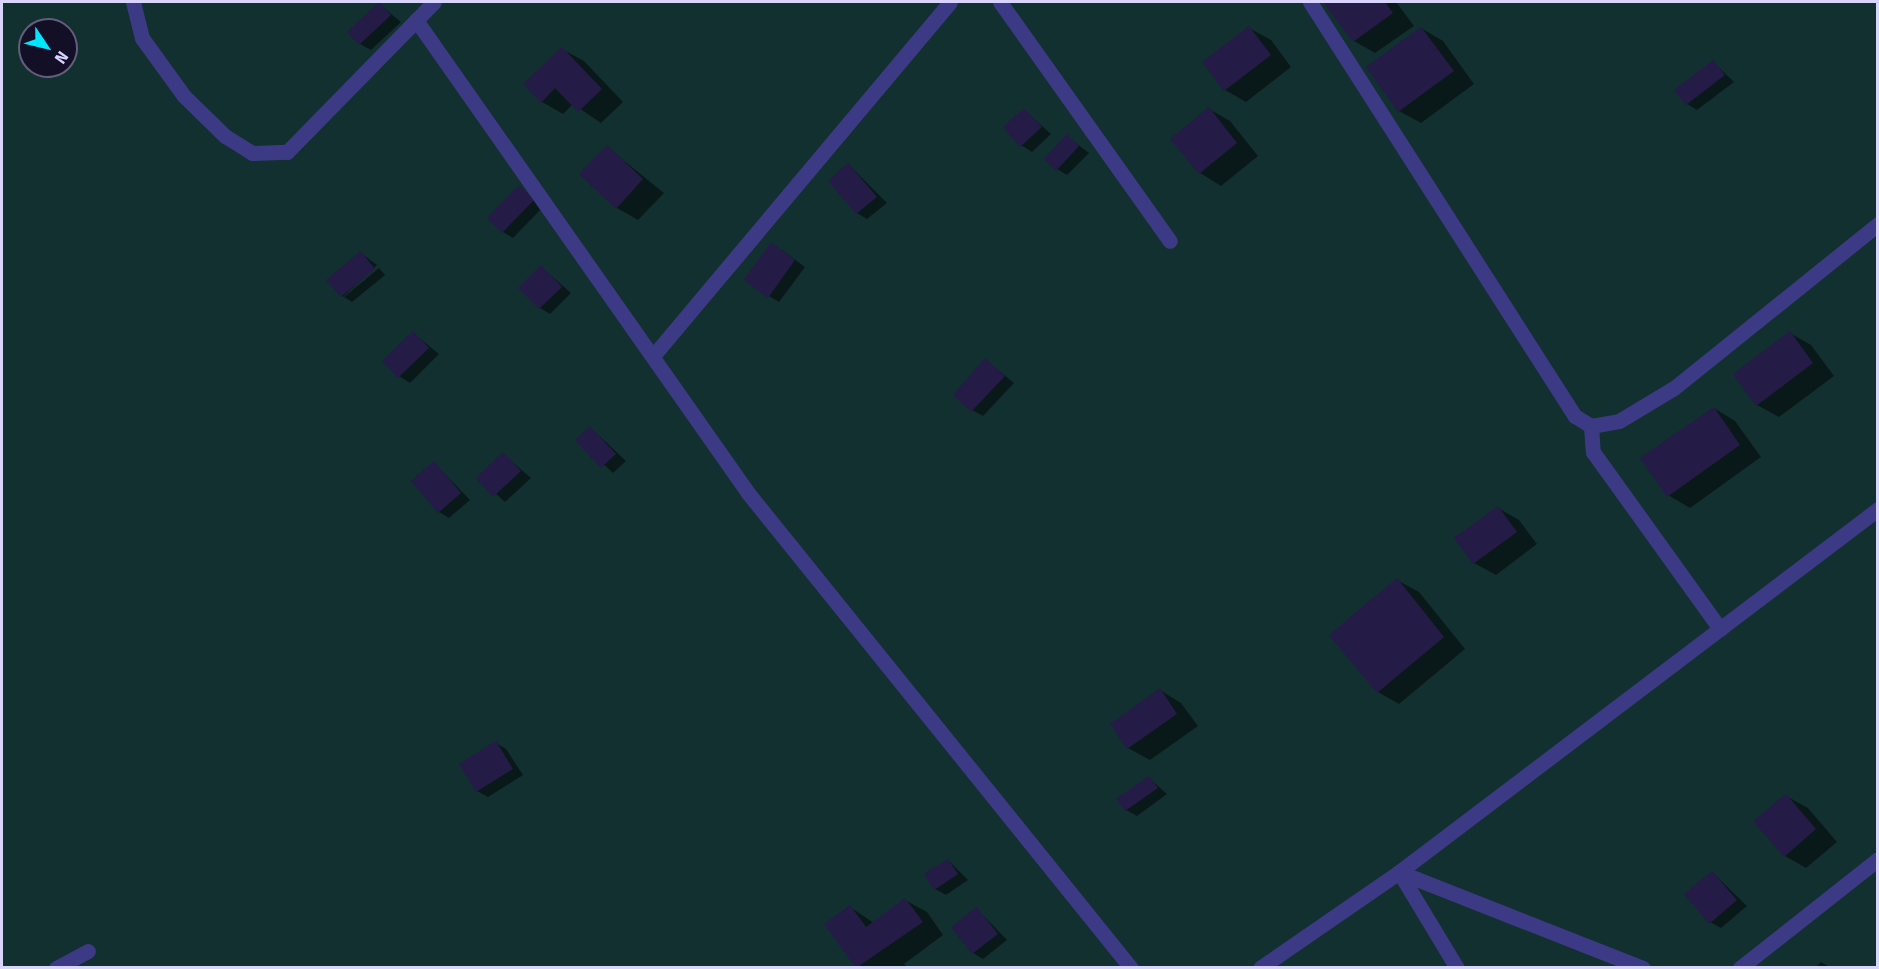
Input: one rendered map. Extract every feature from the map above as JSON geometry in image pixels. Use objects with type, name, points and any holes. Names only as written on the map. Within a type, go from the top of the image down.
[{"type":"street","points":[[133,2],[142,38],[184,96],[225,136],[252,153],[287,152],[434,2]]},
{"type":"street","points":[[653,356],[950,2]]},
{"type":"street","points":[[1000,2],[1170,241]]},
{"type":"street","points":[[1310,2],[1575,416],[1591,426],[1619,421],[1674,388],[1878,224]]},
{"type":"street","points":[[416,20],[748,493],[1131,968]]},
{"type":"street","points":[[1591,426],[1593,452],[1720,629]]},
{"type":"street","points":[[1260,968],[1400,872],[1878,509]]},
{"type":"street","points":[[1740,968],[1878,859]]},
{"type":"street","points":[[1400,872],[1457,968]]},
{"type":"street","points":[[1400,872],[1643,968]]},
{"type":"street","points":[[56,968],[88,951]]},
{"type":"green space","points":[[2,2],[1877,2],[1877,967],[2,967]]},
{"type":"building","points":[[379,2],[391,15],[359,45],[347,32]]},
{"type":"building","points":[[1323,2],[1385,2],[1393,13],[1353,42]]},
{"type":"building","points":[[1249,26],[1271,55],[1224,91],[1202,62]]},
{"type":"building","points":[[1421,27],[1454,71],[1398,112],[1366,67]]},
{"type":"building","points":[[562,47],[602,89],[578,112],[555,88],[541,103],[523,84]]},
{"type":"building","points":[[1713,60],[1725,75],[1686,105],[1674,90]]},
{"type":"building","points":[[1209,107],[1237,143],[1199,174],[1170,139]]},
{"type":"building","points":[[1024,108],[1042,127],[1020,147],[1003,127]]},
{"type":"building","points":[[1067,134],[1079,146],[1056,171],[1044,159]]},
{"type":"building","points":[[607,145],[643,179],[616,209],[579,174]]},
{"type":"building","points":[[848,163],[877,197],[856,214],[828,181]]},
{"type":"building","points":[[519,185],[534,200],[502,233],[487,218]]},
{"type":"building","points":[[771,242],[795,260],[768,298],[744,280]]},
{"type":"building","points":[[361,251],[375,269],[341,297],[326,280]]},
{"type":"building","points":[[541,265],[562,287],[539,309],[518,288]]},
{"type":"building","points":[[413,331],[429,348],[398,378],[382,361]]},
{"type":"building","points":[[1790,331],[1813,363],[1756,406],[1733,374]]},
{"type":"building","points":[[985,358],[1005,376],[971,412],[953,395]]},
{"type":"building","points":[[1714,407],[1740,445],[1667,497],[1640,458]]},
{"type":"building","points":[[590,426],[616,454],[601,468],[575,440]]},
{"type":"building","points":[[503,452],[521,471],[493,497],[476,478]]},
{"type":"building","points":[[434,461],[461,493],[438,513],[411,481]]},
{"type":"building","points":[[1498,506],[1517,532],[1473,564],[1454,538]]},
{"type":"building","points":[[1397,578],[1444,637],[1377,693],[1329,635]]},
{"type":"building","points":[[1160,688],[1177,714],[1127,749],[1110,724]]},
{"type":"building","points":[[496,741],[513,769],[476,792],[459,764]]},
{"type":"building","points":[[1149,776],[1158,788],[1125,811],[1116,799]]},
{"type":"building","points":[[1786,794],[1816,829],[1784,857],[1753,821]]},
{"type":"building","points":[[948,859],[958,874],[934,890],[924,874]]},
{"type":"building","points":[[1712,871],[1737,900],[1709,924],[1684,894]]},
{"type":"building","points":[[905,898],[923,922],[856,968],[824,924],[850,905],[866,927]]},
{"type":"building","points":[[977,907],[998,934],[972,954],[951,927]]}]
